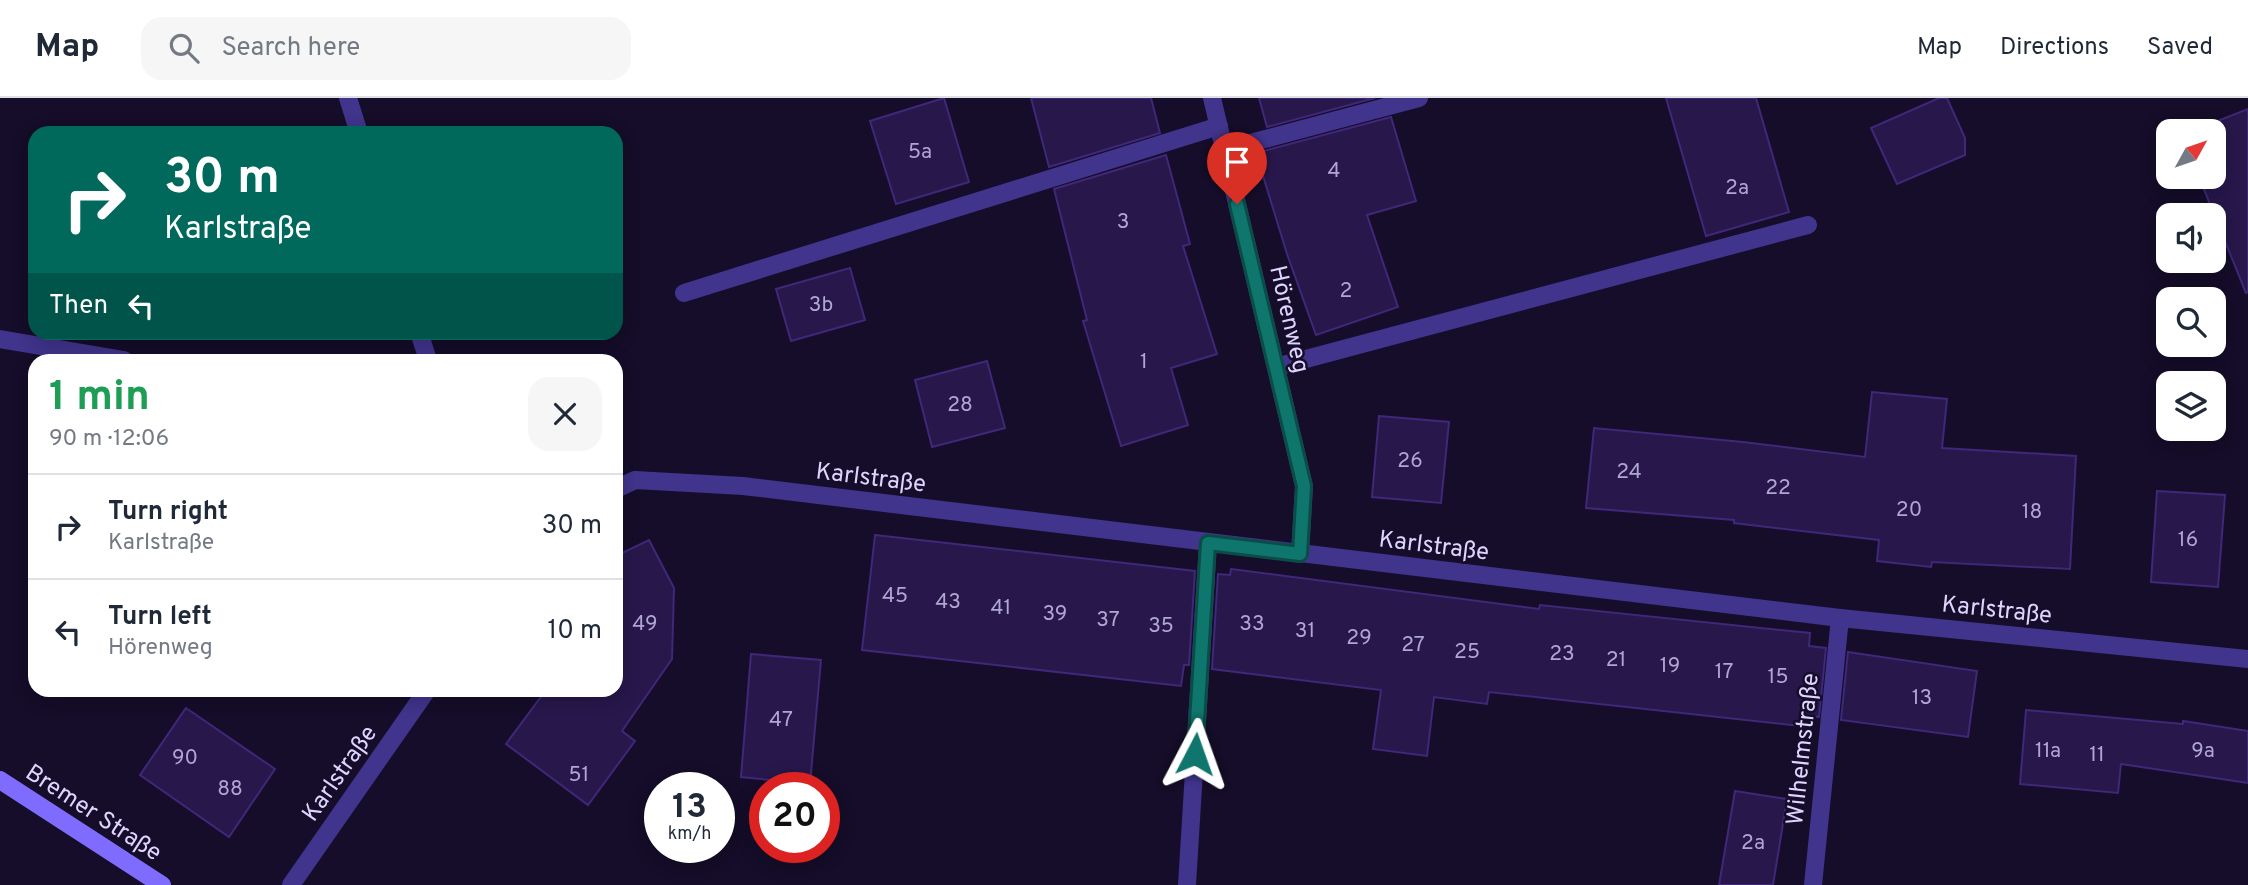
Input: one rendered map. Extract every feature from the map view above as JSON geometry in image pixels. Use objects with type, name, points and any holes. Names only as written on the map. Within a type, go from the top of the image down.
[{"type":"street","points":[[348,98],[357,126]]},
{"type":"street","name":"Hörenweg","points":[[1212,98],[1304,486],[1300,554]]},
{"type":"street","points":[[1224,150],[1419,98]]},
{"type":"street","points":[[684,293],[1219,126]]},
{"type":"street","points":[[1276,367],[1808,225]]},
{"type":"street","points":[[0,339],[89,354]]},
{"type":"street","name":"Karlstraße","points":[[623,486],[635,480],[743,486],[1840,618],[2248,659]]},
{"type":"street","points":[[1187,885],[1208,543]]},
{"type":"street","name":"Wilhelmstraße","points":[[1813,885],[1840,618]]},
{"type":"street","name":"Karlstraße","points":[[291,885],[422,697]]},
{"type":"street","name":"Bremer Straße","points":[[0,780],[162,885]]},
{"type":"building","points":[[944,98],[969,182],[896,204],[870,121]]},
{"type":"building","points":[[1031,98],[1151,98],[1160,133],[1049,167]]},
{"type":"building","points":[[1259,98],[1375,98],[1267,127]]},
{"type":"building","points":[[1666,98],[1756,98],[1789,212],[1706,236]]},
{"type":"building","points":[[1939,98],[1947,98],[1965,138],[1965,155],[1897,184],[1871,128]]},
{"type":"building","points":[[2248,109],[2246,293],[2226,244],[2226,203],[2210,203],[2204,189],[2226,189],[2226,119],[2223,119]]},
{"type":"building","points":[[1391,117],[1416,201],[1367,215],[1398,307],[1316,335],[1287,254],[1256,153]]},
{"type":"building","points":[[1166,155],[1190,244],[1183,246],[1217,354],[1171,368],[1188,425],[1121,446],[1083,321],[1087,320],[1054,189]]},
{"type":"building","points":[[850,268],[865,320],[791,341],[776,289]]},
{"type":"building","points":[[987,361],[1005,428],[932,447],[915,380]]},
{"type":"building","points":[[1872,392],[1947,399],[1942,448],[2076,456],[2070,569],[1932,562],[1931,567],[1877,561],[1879,540],[1734,523],[1734,520],[1586,508],[1594,428],[1865,457]]},
{"type":"building","points":[[1379,416],[1449,422],[1441,503],[1372,497]]},
{"type":"building","points":[[2157,491],[2225,495],[2218,587],[2151,582]]},
{"type":"building","points":[[875,535],[1195,571],[1189,665],[1184,665],[1181,686],[862,650]]},
{"type":"building","points":[[649,540],[674,588],[672,659],[622,731],[635,741],[588,805],[506,744],[541,697],[623,697],[623,553]]},
{"type":"building","points":[[1231,569],[1539,609],[1540,605],[1810,633],[1809,646],[1826,648],[1819,717],[1801,714],[1800,726],[1489,692],[1487,704],[1434,697],[1427,756],[1373,749],[1381,690],[1212,669],[1218,574],[1230,575]]},
{"type":"building","points":[[1848,652],[1977,671],[1968,737],[1841,720]]},
{"type":"building","points":[[751,654],[821,660],[811,772],[749,772],[749,778],[741,777]]},
{"type":"building","points":[[186,708],[275,769],[229,837],[140,775]]},
{"type":"building","points":[[2026,710],[2183,724],[2183,721],[2248,731],[2248,783],[2121,764],[2118,793],[2020,784]]},
{"type":"building","points":[[1735,791],[1787,799],[1773,885],[1719,885]]},
{"type":"route","points":[[1195,754],[1208,543],[1300,554],[1304,486],[1237,204]]}]
